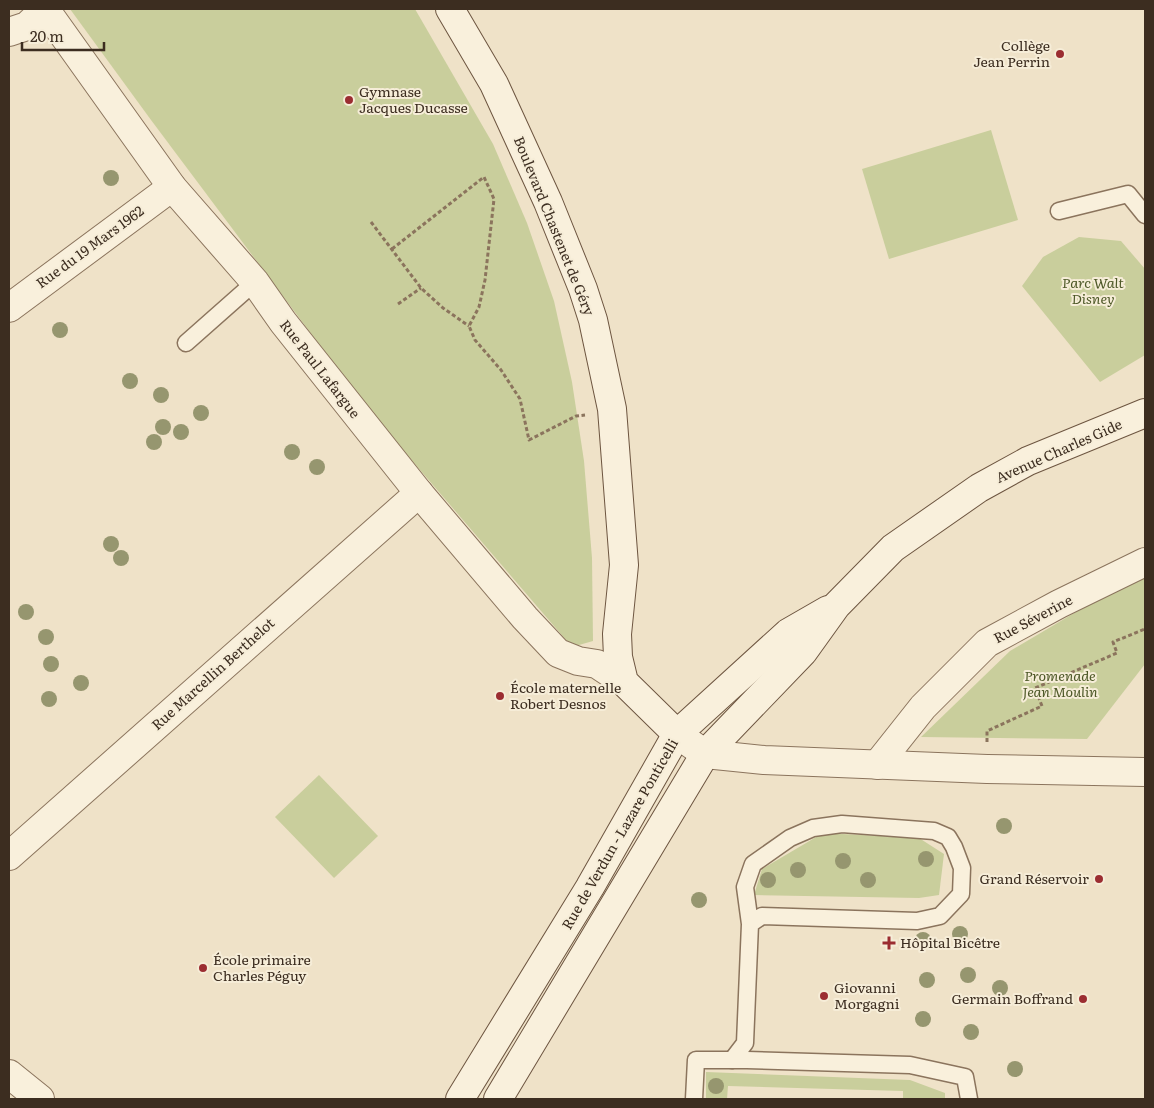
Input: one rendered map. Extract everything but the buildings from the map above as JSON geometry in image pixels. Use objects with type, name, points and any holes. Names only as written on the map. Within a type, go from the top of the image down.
[{"type":"street","name":"Boulevard Chastenet de Géry","points":[[450,9],[494,84],[548,202],[594,320],[612,409],[624,566],[617,634],[618,657],[624,682]]},
{"type":"street","points":[[9,32],[27,26],[47,11]]},
{"type":"street","name":"Rue Paul Lafargue","points":[[47,11],[172,187],[255,282],[283,322],[419,492],[525,618],[558,653],[578,661],[597,664],[624,682]]},
{"type":"street","name":"Rue du 19 Mars 1962","points":[[9,308],[172,187]]},
{"type":"street","name":"Avenue Charles Gide","points":[[705,754],[803,652],[836,606],[893,548],[979,488],[1028,462],[1145,413]]},
{"type":"street","name":"Rue Marcellin Berthelot","points":[[9,856],[419,492]]},
{"type":"street","name":"Rue Séverine","points":[[877,765],[923,707],[988,643],[1059,604],[1145,562]]},
{"type":"street","name":"Avenue Charles Gide","points":[[677,734],[788,633],[836,606]]},
{"type":"street","points":[[624,682],[677,734]]},
{"type":"street","name":"Rue de Verdun - Lazare Ponticelli","points":[[460,1099],[590,887],[677,734],[705,754]]},
{"type":"street","points":[[498,1099],[705,754],[764,760],[877,765],[1145,772]]},
{"type":"street","points":[[9,1074],[40,1099]]},
{"type":"lane","points":[[1060,211],[1128,194],[1145,215]]},
{"type":"lane","points":[[186,343],[255,282]]},
{"type":"lane","points":[[732,1060],[745,1043],[750,924],[745,887],[753,864],[790,838],[813,828],[842,824],[934,831],[948,837],[962,868],[961,894],[940,916],[918,921],[762,916],[750,924]]},
{"type":"lane","points":[[694,1099],[696,1060],[910,1065],[965,1077],[969,1099]]},
{"type":"path","points":[[392,249],[484,176],[494,199],[485,280],[479,307],[469,326]]},
{"type":"path","points":[[371,222],[421,288],[443,308],[469,326],[475,340],[501,370],[520,400],[529,440],[576,416],[612,409]]},
{"type":"path","points":[[398,304],[421,288]]},
{"type":"path","points":[[987,769],[987,731],[1042,706],[1035,688],[1117,653],[1113,642],[1145,629]]},
{"type":"green space","points":[[70,9],[415,9],[493,144],[527,223],[554,301],[572,382],[584,461],[592,558],[593,641],[572,647],[396,442],[312,335]]},
{"type":"green space","points":[[991,130],[1018,220],[889,259],[862,169]]},
{"type":"green space","name":"Parc Walt Disney","points":[[1079,237],[1121,241],[1145,269],[1145,355],[1100,382],[1022,286],[1043,257]]},
{"type":"green space","name":"Promenade Jean Moulin","points":[[1145,578],[1145,664],[1087,739],[921,737],[1010,651],[1103,596]]},
{"type":"green space","points":[[319,775],[378,836],[334,878],[275,817]]},
{"type":"green space","points":[[823,833],[919,838],[944,854],[939,895],[919,898],[754,895],[762,869]]},
{"type":"green space","points":[[706,1072],[910,1080],[945,1093],[945,1099],[903,1099],[903,1091],[728,1086],[727,1099],[706,1099]]},
{"type":"place","name":"Collège Jean Perrin","points":[[1060,54]]},
{"type":"place","name":"Gymnase Jacques Ducasse","points":[[349,100]]},
{"type":"place","name":"École maternelle Robert Desnos","points":[[500,696]]},
{"type":"place","name":"Grand Réservoir","points":[[1099,879]]},
{"type":"place","name":"Hôpital Bicêtre","points":[[889,943]]},
{"type":"place","name":"École primaire Charles Péguy","points":[[203,968]]},
{"type":"place","name":"Giovanni Morgagni","points":[[824,996]]},
{"type":"place","name":"Germain Boffrand","points":[[1083,999]]}]
